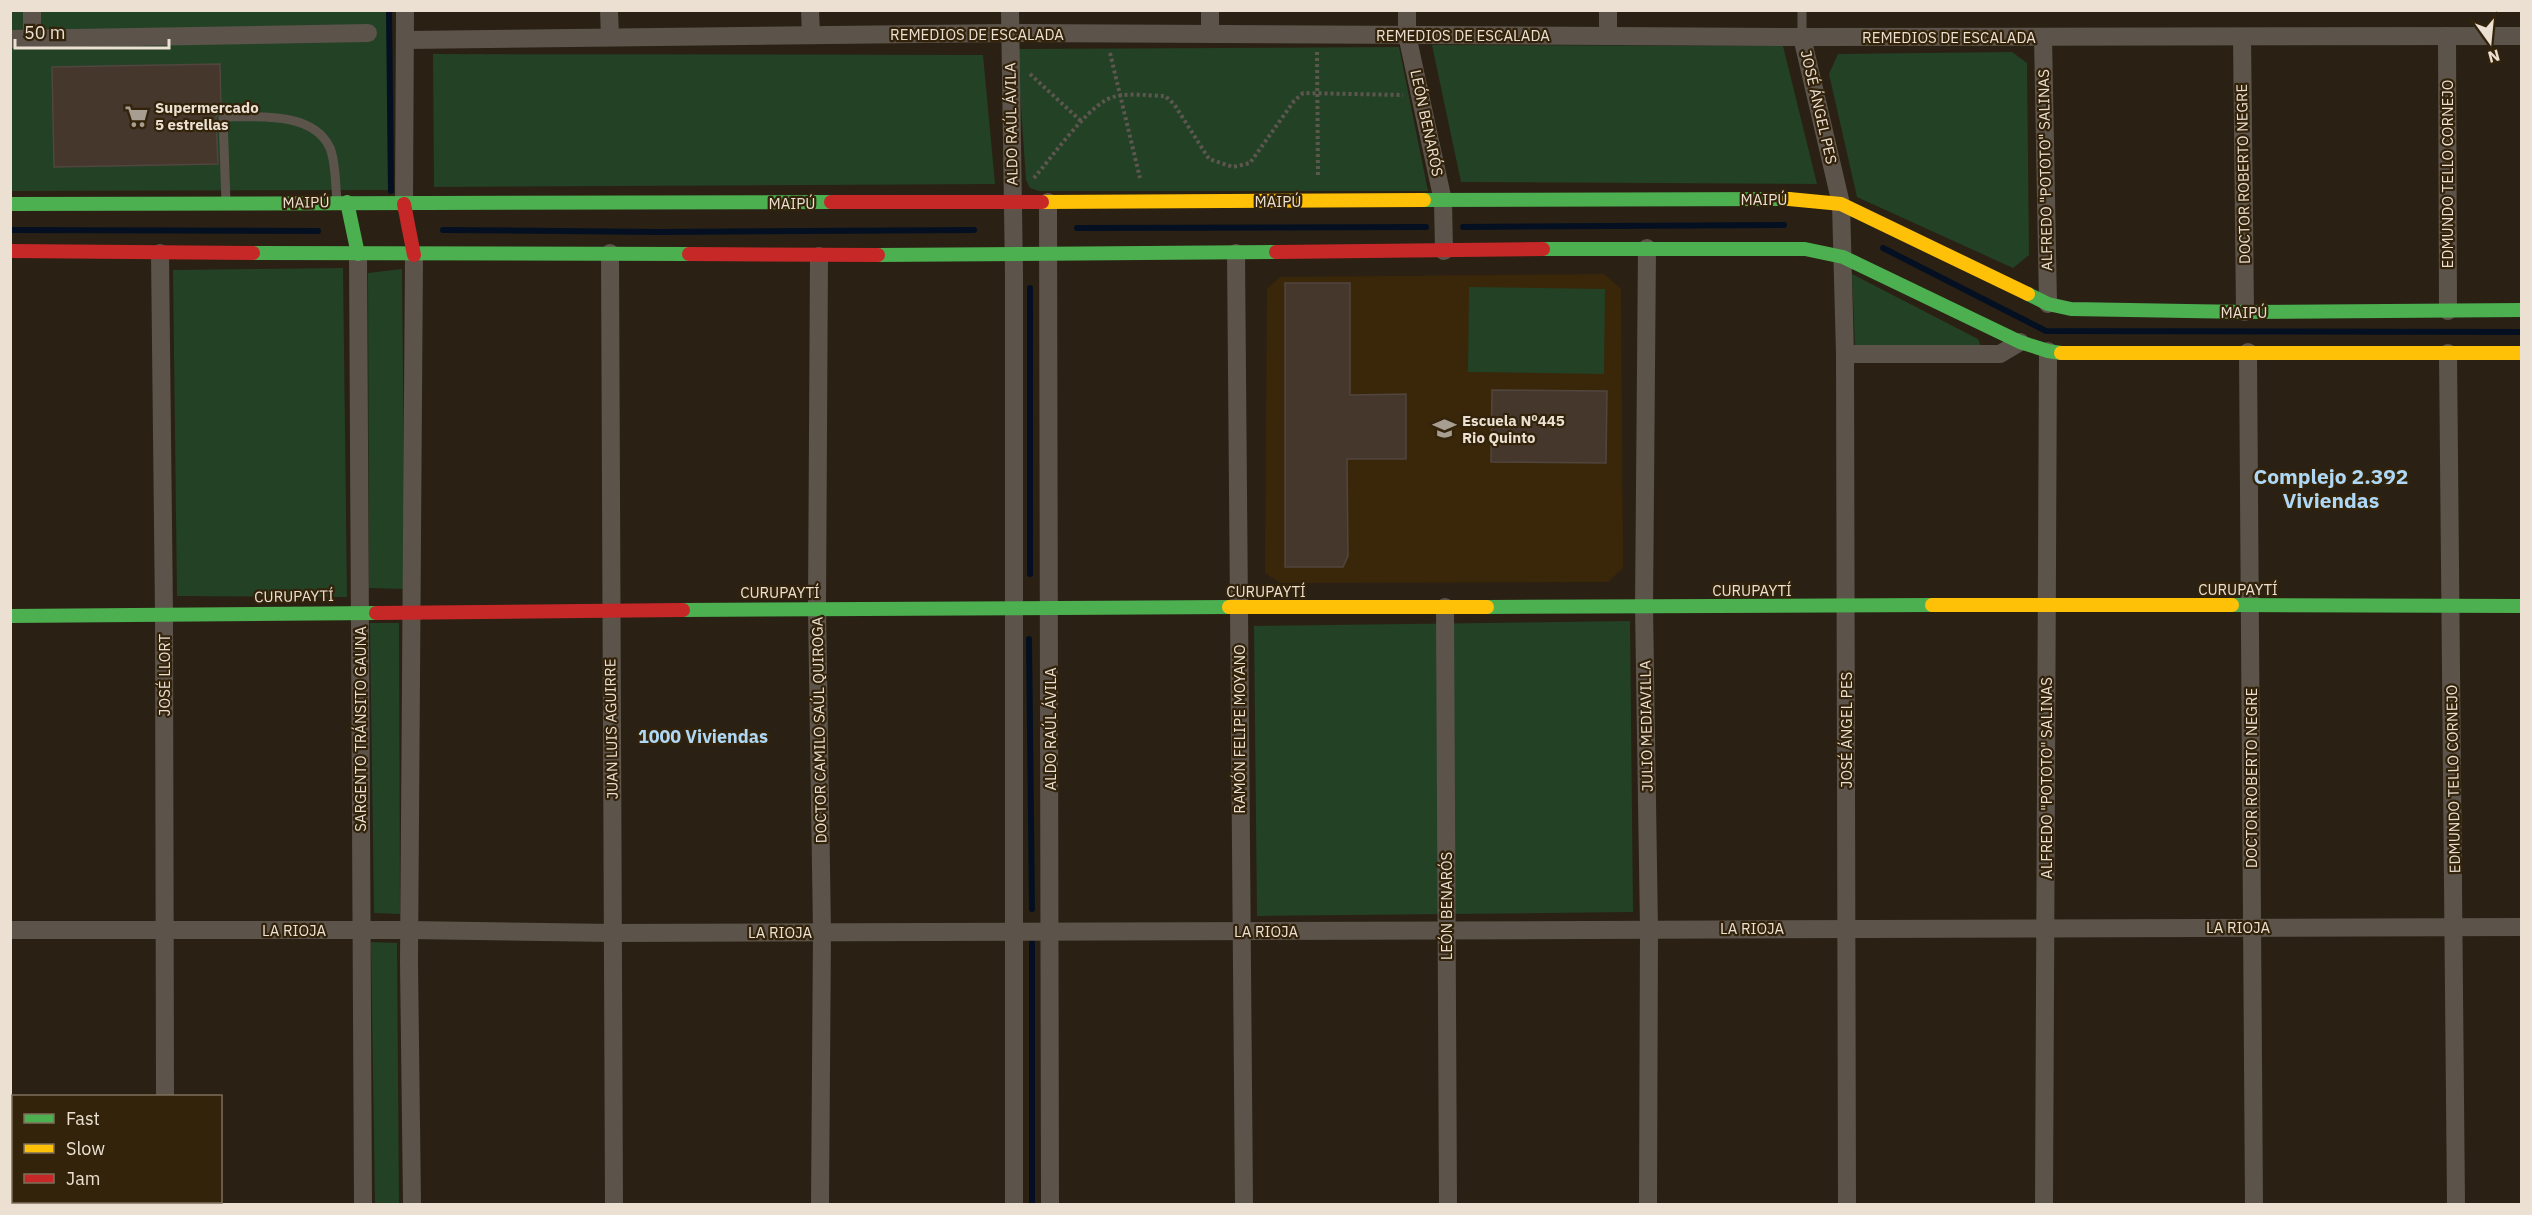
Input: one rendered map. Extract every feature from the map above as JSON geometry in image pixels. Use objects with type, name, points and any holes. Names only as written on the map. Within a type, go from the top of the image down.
[{"type":"street","points":[[32,10],[32,39]]},
{"type":"street","points":[[405,10],[404,204],[414,255],[410,930],[412,1204]]},
{"type":"street","points":[[609,10],[610,38]]},
{"type":"street","points":[[810,10],[811,35]]},
{"type":"street","name":"ALDO RAÚL ÁVILA","points":[[1010,10],[1014,255]]},
{"type":"street","points":[[1210,10],[1210,34]]},
{"type":"street","name":"LEÓN BENARÓS","points":[[1407,10],[1407,35],[1443,201],[1444,251]]},
{"type":"street","points":[[1608,10],[1608,36]]},
{"type":"street","points":[[10,39],[369,33]]},
{"type":"street","name":"REMEDIOS DE ESCALADA","points":[[405,40],[1010,33],[1802,37],[2522,36]]},
{"type":"street","name":"EDMUNDO TELLO CORNEJO","points":[[2447,36],[2448,311]]},
{"type":"street","name":"JOSÉ ÁNGEL PES","points":[[1802,37],[1841,204],[1845,354],[1847,1204]]},
{"type":"street","name":"ALFREDO \"POTOTO\" SALINAS","points":[[2043,37],[2048,304]]},
{"type":"street","name":"DOCTOR ROBERTO NEGRE","points":[[2241,37],[2245,312]]},
{"type":"street","name":"MAIPÚ","points":[[10,204],[1443,201],[1783,198],[1841,204],[2048,304],[2091,311],[2522,310]]},
{"type":"street","points":[[342,202],[358,254]]},
{"type":"street","name":"ALDO RAÚL ÁVILA","points":[[1048,202],[1050,1204]]},
{"type":"street","points":[[10,251],[819,256],[1647,248],[1805,249],[1843,256],[2020,342],[2048,351],[2074,354],[2522,353]]},
{"type":"street","name":"JULIO MEDIAVILLA","points":[[1647,248],[1644,607],[1649,929],[1648,1204]]},
{"type":"street","name":"JOSÉ LLORT","points":[[160,253],[164,614],[165,1095]]},
{"type":"street","name":"JUAN LUIS AGUIRRE","points":[[610,253],[610,609],[614,933],[611,954],[614,1204]]},
{"type":"street","name":"RAMÓN FELIPE MOYANO","points":[[1236,253],[1244,1204]]},
{"type":"street","name":"SARGENTO TRÁNSITO GAUNA","points":[[358,254],[363,1204]]},
{"type":"street","points":[[1014,255],[1014,1204]]},
{"type":"street","name":"DOCTOR CAMILO SAÚL QUIROGA","points":[[819,256],[817,608],[822,932],[820,1204]]},
{"type":"street","points":[[1845,354],[2000,354],[2020,342]]},
{"type":"street","name":"ALFREDO \"POTOTO\" SALINAS","points":[[2044,1204],[2048,351]]},
{"type":"street","name":"DOCTOR ROBERTO NEGRE","points":[[2248,352],[2254,1204]]},
{"type":"street","name":"EDMUNDO TELLO CORNEJO","points":[[2448,353],[2456,1204]]},
{"type":"street","name":"CURUPAYTÍ","points":[[10,616],[1013,607],[1644,607],[2047,604],[2522,606]]},
{"type":"street","name":"LEÓN BENARÓS","points":[[1445,607],[1448,1204]]},
{"type":"street","name":"LA RIOJA","points":[[10,930],[410,930],[614,933],[1015,930],[1051,932],[1446,931],[1846,927],[2522,927]]},
{"type":"lane","name":"JOSÉ ÁNGEL PES","points":[[1802,10],[1802,37]]},
{"type":"lane","points":[[226,203],[223,117],[271,117],[307,126],[322,136],[331,150],[342,202]]},
{"type":"path","points":[[1305,52],[1328,52]]},
{"type":"path","points":[[1317,52],[1318,187]]},
{"type":"path","points":[[1100,53],[1122,53]]},
{"type":"path","points":[[1110,53],[1142,186]]},
{"type":"path","points":[[1025,81],[1024,69],[1082,122]]},
{"type":"path","points":[[1031,181],[1082,122],[1106,100],[1121,96],[1165,96],[1174,104],[1209,159],[1233,167],[1250,163],[1294,101],[1303,93],[1404,95],[1402,84]]},
{"type":"path","points":[[1029,175],[1031,181],[1038,186]]},
{"type":"shaded area","name":"Escuela Nº445 Rio Quinto","points":[[1604,274],[1621,289],[1623,568],[1608,582],[1280,583],[1265,573],[1267,289],[1280,277]]},
{"type":"green space","points":[[10,11],[387,11],[388,190],[11,191]]},
{"type":"green space","points":[[1432,45],[1783,46],[1817,184],[1461,182]]},
{"type":"green space","points":[[1399,47],[1428,191],[1039,191],[1030,188],[1026,180],[1017,49]]},
{"type":"green space","points":[[2012,52],[2027,63],[2029,255],[2013,268],[1857,197],[1829,74],[1838,54]]},
{"type":"green space","points":[[433,54],[983,55],[995,184],[434,187]]},
{"type":"green space","points":[[343,268],[347,597],[177,596],[173,270]]},
{"type":"green space","points":[[402,269],[405,589],[369,588],[368,273]]},
{"type":"green space","points":[[1852,274],[1978,339],[1981,346],[1855,347]]},
{"type":"green space","points":[[1469,287],[1605,289],[1604,374],[1468,372]]},
{"type":"green space","points":[[1630,621],[1633,912],[1257,916],[1254,626]]},
{"type":"green space","points":[[370,623],[399,623],[400,914],[374,913]]},
{"type":"green space","points":[[371,942],[397,943],[399,1204],[375,1204]]},
{"type":"building","name":"Supermercado 5 estrellas","points":[[220,64],[221,111],[216,117],[218,164],[54,167],[52,67]]},
{"type":"building","points":[[1285,283],[1350,283],[1350,395],[1406,394],[1406,459],[1347,459],[1348,556],[1343,567],[1285,567]]},
{"type":"building","name":"Escuela Nº445 Rio Quinto","points":[[1492,390],[1607,391],[1606,463],[1491,462]]},
{"type":"waterway","points":[[389,10],[391,191]]},
{"type":"waterway","points":[[1463,227],[1784,225]]},
{"type":"waterway","points":[[1077,228],[1426,227]]},
{"type":"waterway","points":[[10,230],[318,231]]},
{"type":"waterway","points":[[443,230],[659,232],[974,230]]},
{"type":"waterway","points":[[1883,248],[2046,331],[2522,332]]},
{"type":"waterway","points":[[1030,288],[1030,574]]},
{"type":"waterway","points":[[1029,639],[1032,909]]},
{"type":"waterway","points":[[1032,943],[1032,1204]]},
{"type":"traffic: fast","points":[[1424,200],[1789,199]]},
{"type":"traffic: fast","points":[[347,202],[358,254]]},
{"type":"traffic: fast","points":[[10,204],[831,202]]},
{"type":"traffic: fast","points":[[1543,249],[1805,249],[1843,257],[2020,342],[2061,353]]},
{"type":"traffic: fast","points":[[878,255],[1276,252]]},
{"type":"traffic: fast","points":[[253,253],[689,254]]},
{"type":"traffic: fast","points":[[2028,294],[2048,304],[2071,309],[2245,312],[2522,310]]},
{"type":"traffic: fast","points":[[1487,607],[1932,605]]},
{"type":"traffic: fast","points":[[2232,605],[2522,606]]},
{"type":"traffic: fast","points":[[683,610],[1229,607]]},
{"type":"traffic: fast","points":[[10,616],[376,613]]},
{"type":"traffic: slow","points":[[1789,199],[1841,204],[2028,294]]},
{"type":"traffic: slow","points":[[1042,202],[1424,200]]},
{"type":"traffic: slow","points":[[2061,353],[2522,353]]},
{"type":"traffic: slow","points":[[1932,605],[2232,605]]},
{"type":"traffic: slow","points":[[1229,607],[1487,607]]},
{"type":"traffic: jam","points":[[831,202],[1042,202]]},
{"type":"traffic: jam","points":[[404,204],[414,255]]},
{"type":"traffic: jam","points":[[1276,252],[1543,249]]},
{"type":"traffic: jam","points":[[10,251],[253,253]]},
{"type":"traffic: jam","points":[[689,254],[878,255]]},
{"type":"traffic: jam","points":[[376,613],[683,610]]},
{"type":"place","name":"Supermercado 5 estrellas","points":[[137,116]]},
{"type":"place","name":"Escuela Nº445 Rio Quinto","points":[[1444,429]]},
{"type":"district","name":"Complejo 2.392 Viviendas","points":[[2331,488]]},
{"type":"district","name":"1000 Viviendas","points":[[703,736]]}]
